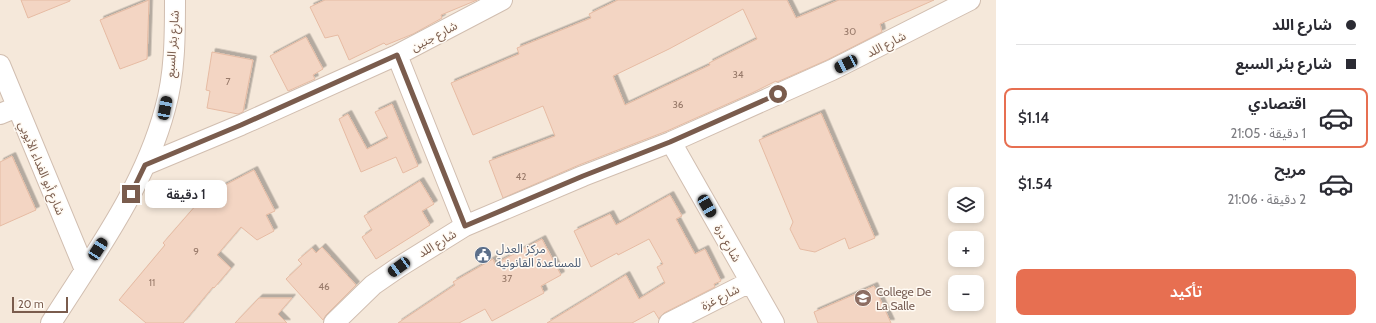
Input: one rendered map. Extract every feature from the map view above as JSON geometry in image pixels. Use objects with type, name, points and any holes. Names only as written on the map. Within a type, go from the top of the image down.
[{"type":"street","name":"شارع بئر السبع","points":[[51,323],[120,215],[145,165],[158,130],[168,95],[172,69],[175,0]]},
{"type":"street","name":"شارع جنين","points":[[145,165],[241,125],[397,55],[502,0]]},
{"type":"street","name":"شارع اللد","points":[[334,323],[373,285],[465,226],[583,176],[670,142],[832,70],[970,0]]},
{"type":"street","points":[[397,55],[465,226]]},
{"type":"street","name":"شارع أبو الفداء الأيوبي","points":[[0,65],[8,111],[85,270]]},
{"type":"street","name":"شارع درة","points":[[670,142],[774,323]]},
{"type":"street","name":"شارع غزة","points":[[669,323],[750,282]]},
{"type":"shaded area","points":[[0,0],[996,0],[996,323],[0,323]]},
{"type":"building","points":[[21,0],[70,0],[70,1],[28,18]]},
{"type":"building","points":[[149,0],[147,59],[120,69],[100,20]]},
{"type":"building","points":[[325,0],[477,0],[441,15],[442,18],[413,34],[386,45],[384,43],[349,60],[338,35],[325,38],[310,7]]},
{"type":"building","points":[[618,0],[787,0],[796,18],[839,0],[934,0],[880,24],[882,32],[827,60],[777,82],[776,81],[667,131],[579,165],[503,198],[489,161],[555,136],[543,106],[473,135],[451,83],[519,54],[517,48],[591,18],[589,14]],"holes":[[[743,9],[757,39],[709,63],[710,65],[625,105],[613,76],[669,49]]]},
{"type":"building","points":[[306,37],[323,69],[313,75],[315,79],[288,91],[270,56]]},
{"type":"building","points":[[212,52],[253,60],[243,112],[238,114],[207,108],[210,91],[206,90]]},
{"type":"building","points":[[392,104],[418,166],[403,173],[396,157],[361,172],[339,119],[348,114],[367,149],[388,138],[375,112]]},
{"type":"building","points":[[821,113],[875,238],[849,249],[845,238],[815,252],[800,249],[790,229],[793,222],[759,140]]},
{"type":"building","points":[[12,156],[36,210],[0,226],[0,162]]},
{"type":"building","points":[[254,170],[275,211],[266,215],[274,231],[257,240],[241,227],[217,255],[231,268],[183,323],[146,323],[119,300],[165,245],[163,243],[204,196]]},
{"type":"building","points":[[420,181],[434,204],[422,211],[430,225],[376,259],[362,237],[372,230],[364,216]]},
{"type":"building","points":[[670,195],[682,216],[676,219],[695,254],[705,249],[721,281],[714,284],[715,287],[664,313],[659,319],[654,311],[632,323],[547,323],[626,275],[639,299],[665,283],[657,267],[663,264],[649,239],[618,255],[617,253],[591,267],[574,231],[610,214],[616,225]]},
{"type":"building","points":[[542,239],[561,275],[541,286],[544,293],[492,321],[485,309],[459,323],[398,323],[455,285],[453,282],[493,259],[495,264]]},
{"type":"building","points":[[322,247],[356,285],[326,315],[323,320],[286,279],[302,264],[298,260],[312,248],[316,253]]},
{"type":"building","name":"College De La Salle","points":[[874,286],[891,323],[818,323],[814,312]]},
{"type":"building","points":[[259,298],[292,298],[278,314],[287,323],[235,323]]},
{"type":"place","name":"مركز العدل للمساعدة القانونية","points":[[483,255]]},
{"type":"place","name":"College De La Salle","points":[[863,298]]},
{"type":"route","points":[[131,194],[145,165],[241,125],[397,55],[465,226],[583,176],[670,142],[778,94]]}]
